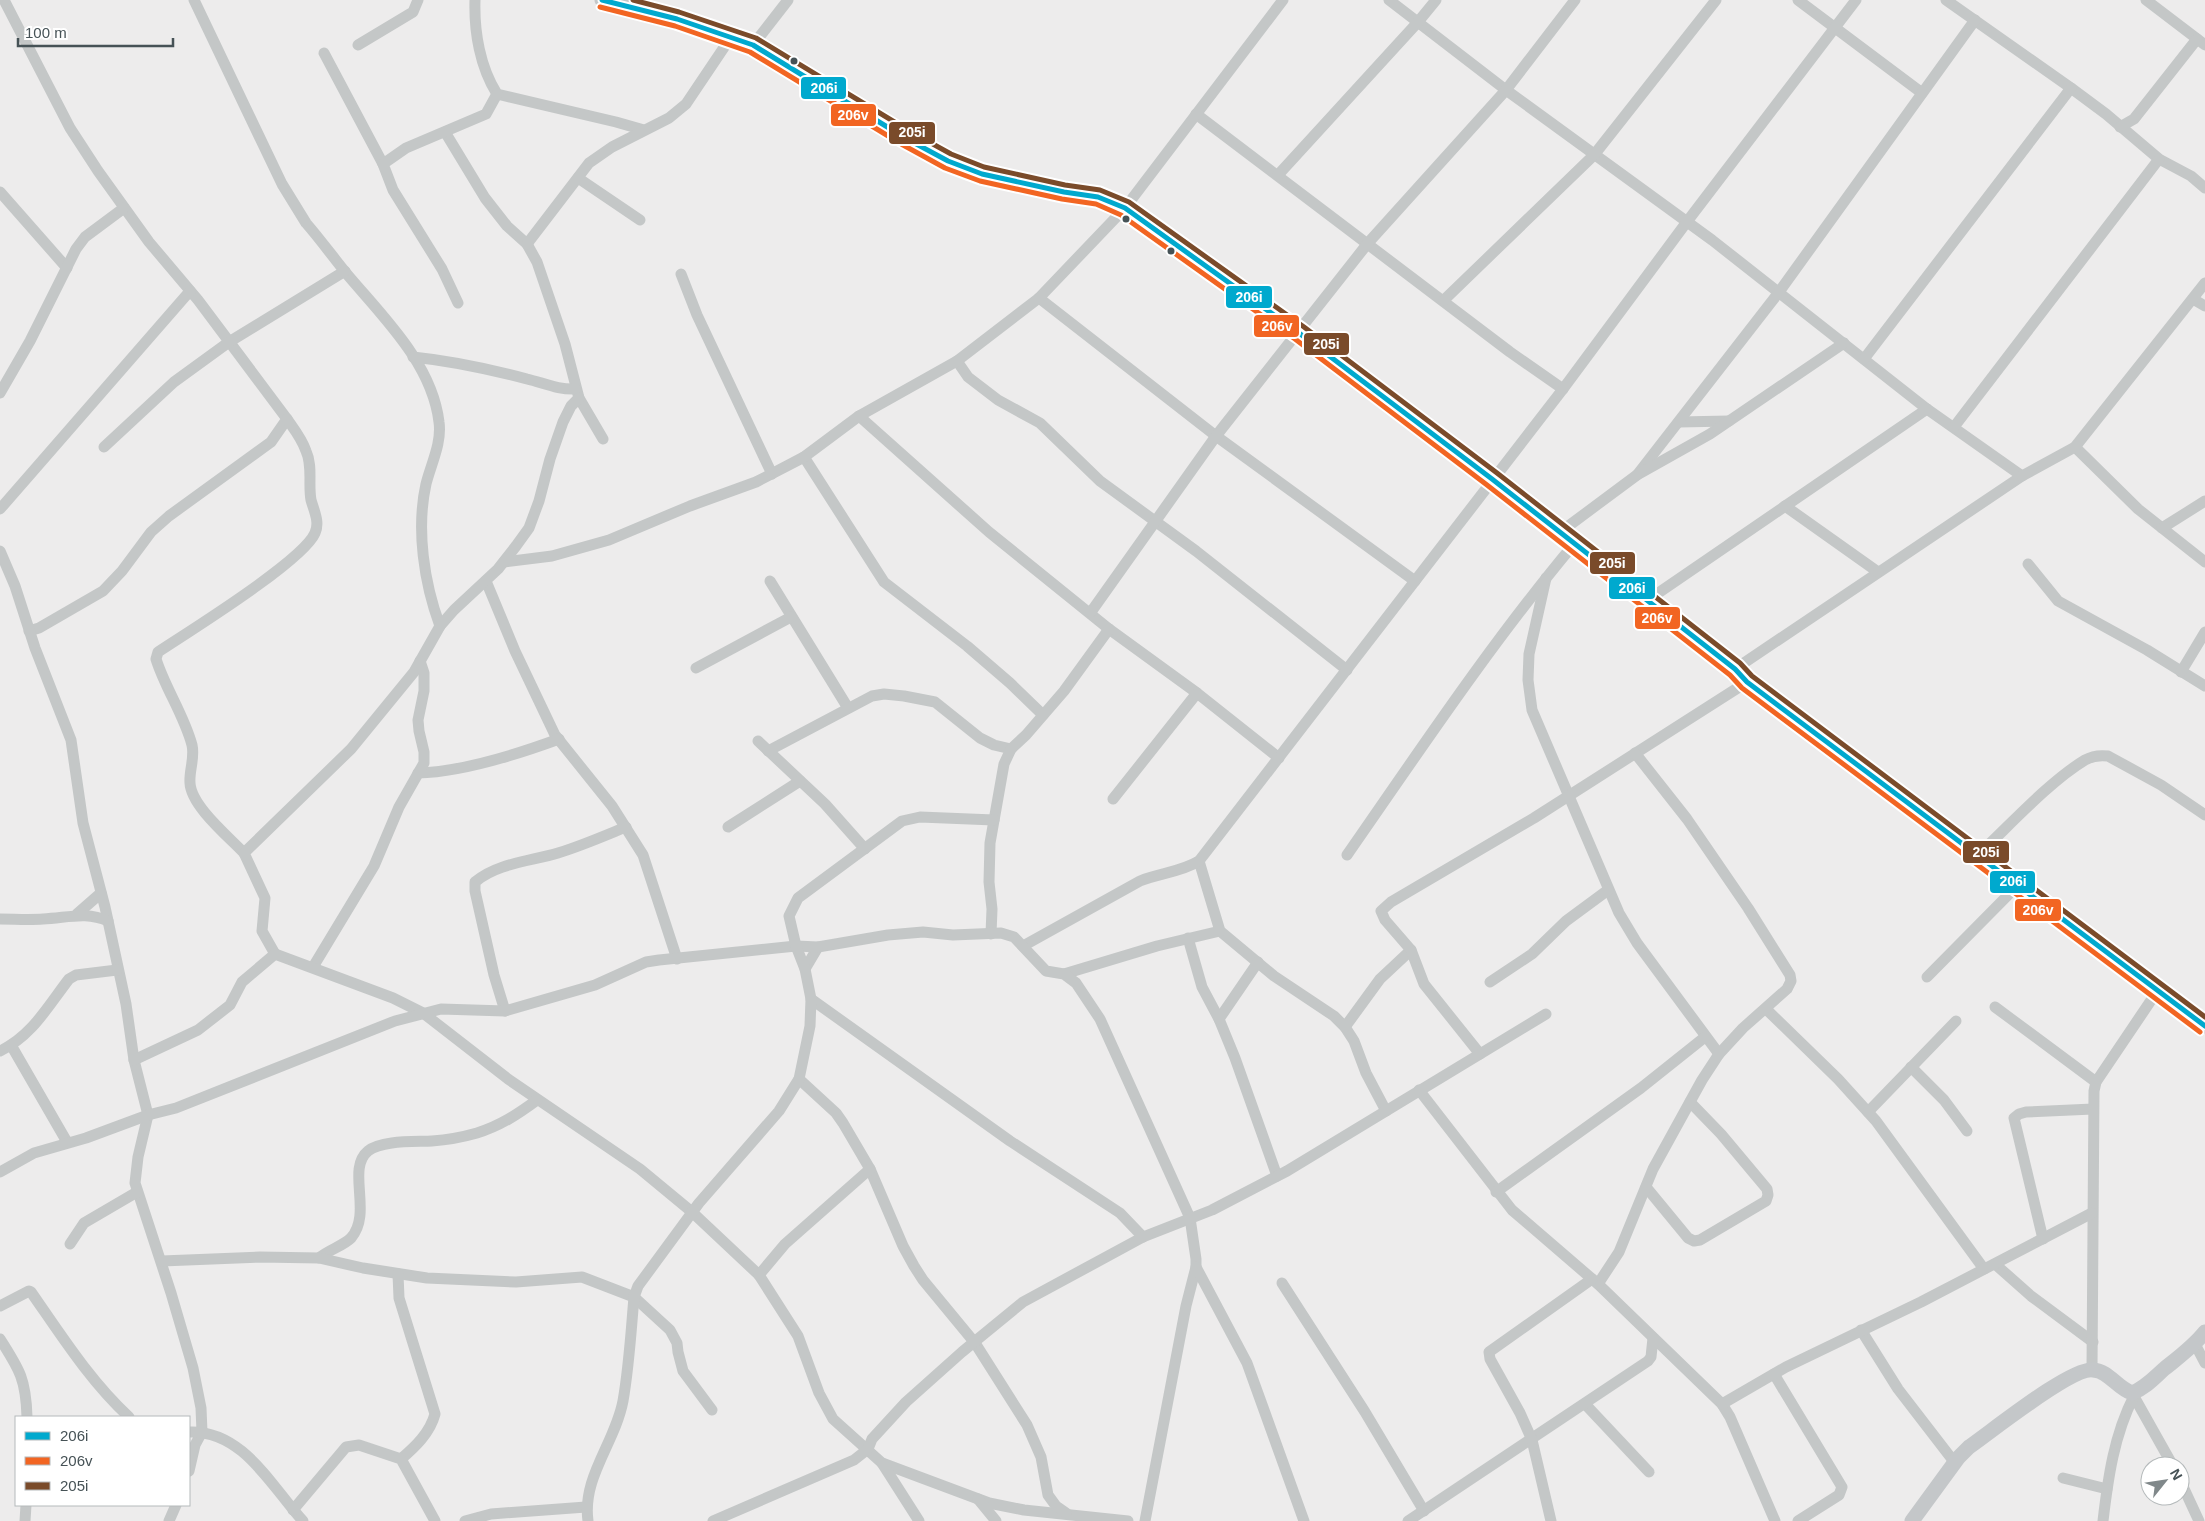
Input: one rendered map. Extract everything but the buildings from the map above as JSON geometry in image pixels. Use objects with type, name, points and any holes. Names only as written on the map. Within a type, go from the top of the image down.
[{"type":"street","points":[[4,0],[70,128],[148,242],[190,291],[229,342],[299,436],[307,453],[311,500],[318,524],[311,540],[303,549],[254,587],[158,652],[156,659],[192,744],[194,760],[190,784],[196,799],[202,809],[244,853],[264,898],[262,932],[275,954],[393,998],[422,1013],[537,1100],[640,1170],[692,1212],[759,1275],[798,1336],[819,1393],[832,1419],[882,1463],[920,1521]]},
{"type":"street","points":[[194,0],[234,86],[292,202],[413,357],[428,384],[439,422],[439,441],[426,486],[421,522],[429,587],[440,626]]},
{"type":"street","points":[[358,45],[413,12],[418,0]]},
{"type":"street","points":[[475,0],[479,47],[486,72],[497,94]]},
{"type":"street","points":[[602,0],[677,19],[753,45],[907,139],[948,161],[982,174],[1064,192],[1098,196],[1125,208],[1299,333],[1492,479],[1735,669],[1747,682],[2205,1026]]},
{"type":"street","points":[[753,45],[788,0]]},
{"type":"street","points":[[504,562],[552,556],[609,540],[772,474],[804,457],[859,416],[957,361],[1039,298],[1125,208],[1283,0]]},
{"type":"street","points":[[1389,0],[1506,90],[1779,292],[1927,409],[2022,476]]},
{"type":"street","points":[[1278,175],[1436,0]]},
{"type":"street","points":[[1091,612],[1216,436],[1368,243],[1506,90],[1575,0]]},
{"type":"street","points":[[1444,300],[1594,155],[1716,0]]},
{"type":"street","points":[[1798,0],[1922,93]]},
{"type":"street","points":[[1022,946],[1140,882],[1152,877],[1184,870],[1200,861],[1492,479],[1563,390],[1686,223],[1856,0]]},
{"type":"street","points":[[1946,0],[2071,88],[2159,159],[2191,176],[2205,188]]},
{"type":"street","points":[[2120,126],[2134,120],[2201,42],[2146,0]]},
{"type":"street","points":[[1637,475],[1779,292],[1975,20]]},
{"type":"street","points":[[527,244],[589,164],[601,153],[669,118],[686,104],[731,37]]},
{"type":"street","points":[[324,53],[383,164],[393,190],[442,268],[458,302]]},
{"type":"street","points":[[1864,360],[2071,88]]},
{"type":"street","points":[[497,94],[644,130]]},
{"type":"street","points":[[383,164],[406,148],[486,114],[497,94]]},
{"type":"street","points":[[1196,114],[1563,390]]},
{"type":"street","points":[[2133,138],[2134,120]]},
{"type":"street","points":[[445,132],[485,198],[507,226],[527,244],[537,262],[565,344],[577,394],[603,439]]},
{"type":"street","points":[[1954,427],[2159,159]]},
{"type":"street","points":[[578,178],[640,220]]},
{"type":"street","points":[[0,192],[66,268]]},
{"type":"street","points":[[0,393],[66,268],[85,237],[124,208]]},
{"type":"street","points":[[104,447],[174,382],[229,342],[345,271]]},
{"type":"street","points":[[681,274],[697,315],[772,474]]},
{"type":"street","points":[[1735,669],[2022,476],[2075,447],[2205,283]]},
{"type":"street","points":[[0,509],[190,291]]},
{"type":"street","points":[[1039,298],[1216,436],[1415,582]]},
{"type":"street","points":[[2193,299],[2205,306]]},
{"type":"street","points":[[1559,533],[1637,475],[1710,434],[1844,343]]},
{"type":"street","points":[[413,357],[452,362],[529,379],[577,394]]},
{"type":"street","points":[[957,361],[968,377],[998,400],[1040,422],[1100,481],[1155,523],[1196,551],[1347,670]]},
{"type":"street","points":[[244,853],[351,749],[396,695],[420,661],[440,626],[504,562],[529,528],[563,422],[577,394]]},
{"type":"street","points":[[1648,600],[1927,409]]},
{"type":"street","points":[[859,416],[989,532],[1091,612],[1109,629],[1197,693],[1279,758]]},
{"type":"street","points":[[28,631],[39,628],[103,591],[122,571],[151,532],[169,516],[270,442],[287,419]]},
{"type":"street","points":[[1679,422],[1730,421]]},
{"type":"street","points":[[2075,447],[2138,509],[2205,562]]},
{"type":"street","points":[[804,457],[884,582],[967,646],[1010,683],[1043,715]]},
{"type":"street","points":[[2162,528],[2205,501]]},
{"type":"street","points":[[1786,506],[1878,572]]},
{"type":"street","points":[[1347,854],[1439,723],[1546,578],[1574,544]]},
{"type":"street","points":[[0,551],[14,586],[28,631],[71,740],[84,823],[126,1004],[134,1060],[148,1115],[138,1157],[135,1183],[162,1261],[192,1368],[201,1408],[202,1432],[195,1445],[190,1467]]},
{"type":"street","points":[[2028,564],[2058,601],[2205,686]]},
{"type":"street","points":[[1546,578],[1529,654],[1529,696],[1532,710],[1619,913],[1637,943],[1719,1054]]},
{"type":"street","points":[[486,581],[529,683],[559,739],[607,799],[643,855],[677,959]]},
{"type":"street","points":[[770,582],[848,708]]},
{"type":"street","points":[[696,668],[790,617]]},
{"type":"street","points":[[991,934],[992,910],[989,882],[994,820],[1004,764],[1011,748],[1064,691],[1109,629]]},
{"type":"street","points":[[2182,672],[2205,632]]},
{"type":"street","points":[[313,967],[374,866],[399,807],[424,763],[424,752],[418,731],[418,720],[424,691],[424,673],[420,661]]},
{"type":"street","points":[[1480,1054],[1424,984],[1411,950],[1382,916],[1381,911],[1534,818],[1747,682]]},
{"type":"street","points":[[1113,799],[1197,693]]},
{"type":"street","points":[[768,751],[872,696],[884,694],[935,702],[980,738],[994,745],[1011,748]]},
{"type":"street","points":[[418,773],[434,772],[497,759],[559,739]]},
{"type":"street","points":[[758,742],[825,804],[865,850]]},
{"type":"street","points":[[1550,1521],[1532,1440],[1490,1359],[1489,1352],[1595,1282],[1619,1252],[1653,1169],[1719,1054],[1791,982],[1790,975],[1748,908],[1687,819],[1635,753]]},
{"type":"street","points":[[1978,855],[2068,773],[2086,759],[2099,755],[2108,756],[2161,785],[2205,815]]},
{"type":"street","points":[[728,826],[800,782]]},
{"type":"street","points":[[588,1521],[586,1507],[589,1490],[595,1471],[618,1420],[623,1401],[634,1297],[638,1286],[692,1212],[779,1111],[799,1079],[810,1026],[811,999],[805,969],[796,946],[789,916],[798,898],[902,821],[911,818],[994,820]]},
{"type":"street","points":[[505,1011],[494,975],[475,891],[475,882],[482,876],[501,868],[557,853],[626,827]]},
{"type":"street","points":[[1200,861],[1220,930],[1274,976],[1334,1016],[1345,1027],[1354,1041],[1366,1073],[1386,1111]]},
{"type":"street","points":[[1927,977],[2018,885]]},
{"type":"street","points":[[1490,982],[1532,954],[1566,921],[1608,890]]},
{"type":"street","points":[[77,914],[100,893]]},
{"type":"street","points":[[0,918],[44,919],[77,914],[95,915],[108,921]]},
{"type":"street","points":[[0,1172],[34,1153],[86,1138],[148,1115],[176,1108],[365,1032],[422,1013],[441,1009],[505,1011],[595,985],[646,962],[796,946],[818,946],[888,935],[923,932],[953,935],[1001,932],[1014,937],[1046,971],[1064,974],[1220,930]]},
{"type":"street","points":[[1188,938],[1202,987],[1219,1019],[1277,1176]]},
{"type":"street","points":[[805,969],[818,946]]},
{"type":"street","points":[[1345,1027],[1380,979],[1411,950]]},
{"type":"street","points":[[134,1060],[198,1030],[230,1005],[242,982],[275,954]]},
{"type":"street","points":[[1219,1019],[1258,962]]},
{"type":"street","points":[[0,1051],[25,1035],[38,1021],[69,979],[76,976],[117,970]]},
{"type":"street","points":[[1064,974],[1076,983],[1100,1019],[1190,1218],[1196,1267],[1247,1363],[1304,1521]]},
{"type":"street","points":[[2092,1369],[2093,1109],[2096,1082],[2158,990]]},
{"type":"street","points":[[811,999],[1010,1141],[1120,1213],[1143,1237]]},
{"type":"street","points":[[1996,1007],[2096,1082]]},
{"type":"street","points":[[1766,1009],[1810,1050],[1868,1112],[1990,1266],[2093,1342]]},
{"type":"street","points":[[713,1521],[854,1460],[868,1449],[872,1439],[906,1402],[962,1352],[1023,1302],[1143,1237],[1212,1210],[1277,1176],[1546,1014]]},
{"type":"street","points":[[1868,1112],[1956,1021]]},
{"type":"street","points":[[1496,1192],[1606,1113],[1705,1037]]},
{"type":"street","points":[[11,1045],[67,1142]]},
{"type":"street","points":[[1911,1067],[1944,1100],[1967,1131]]},
{"type":"street","points":[[799,1079],[836,1113],[870,1170],[903,1246],[914,1266],[923,1280],[975,1343],[1032,1435],[1041,1458],[1048,1494],[1056,1506],[1067,1514]]},
{"type":"street","points":[[1419,1090],[1496,1192],[1512,1210],[1595,1282],[1722,1404],[1730,1417],[1775,1521]]},
{"type":"street","points":[[319,1258],[350,1239],[355,1231],[361,1218],[359,1166],[362,1157],[370,1150],[391,1144],[434,1141],[477,1133],[509,1121],[537,1100]]},
{"type":"street","points":[[1646,1187],[1688,1238],[1694,1241],[1700,1240],[1766,1200],[1768,1195],[1767,1189],[1690,1102]]},
{"type":"street","points":[[2043,1239],[2014,1118],[2026,1112],[2093,1109]]},
{"type":"street","points":[[759,1275],[785,1244],[870,1170]]},
{"type":"street","points":[[70,1244],[84,1222],[137,1192]]},
{"type":"street","points":[[1722,1404],[1774,1374],[1921,1302],[2092,1213]]},
{"type":"street","points":[[162,1261],[260,1257],[319,1258],[427,1278],[486,1282],[582,1278],[634,1297],[674,1335],[683,1370],[712,1410]]},
{"type":"street","points":[[1145,1521],[1186,1306],[1196,1267]]},
{"type":"street","points":[[398,1274],[399,1298],[435,1414],[433,1423],[427,1431],[414,1448],[401,1459]]},
{"type":"street","points":[[1282,1283],[1366,1412],[1424,1510]]},
{"type":"street","points":[[0,1306],[29,1291],[31,1292],[69,1347],[106,1394],[128,1416]]},
{"type":"street","points":[[1861,1330],[1898,1389],[1955,1462]]},
{"type":"street","points":[[2103,1521],[2116,1441],[2133,1394],[2195,1344],[2205,1332]]},
{"type":"street","points":[[1408,1521],[1532,1440],[1648,1360],[1651,1357],[1653,1338]]},
{"type":"street","points":[[0,1339],[18,1366],[23,1378],[26,1391],[27,1416]]},
{"type":"street","points":[[2195,1344],[2205,1363]]},
{"type":"street","points":[[1912,1521],[1955,1462],[1969,1447],[2069,1376],[2092,1369],[2106,1374],[2133,1394],[2167,1456]]},
{"type":"street","points":[[1774,1374],[1842,1487],[1839,1495],[1798,1521]]},
{"type":"street","points":[[1585,1404],[1649,1472]]},
{"type":"street","points":[[190,1432],[202,1432],[225,1440],[243,1451],[265,1473],[303,1521]]},
{"type":"street","points":[[293,1510],[346,1446],[359,1444],[401,1459],[435,1521]]},
{"type":"street","points":[[882,1463],[978,1499],[1035,1514],[1067,1514],[1128,1521]]},
{"type":"street","points":[[2063,1478],[2107,1489]]},
{"type":"street","points":[[1035,1514],[1048,1494]]},
{"type":"street","points":[[978,1499],[996,1521]]},
{"type":"street","points":[[2190,1502],[2199,1521]]},
{"type":"street","points":[[25,1521],[26,1506]]},
{"type":"street","points":[[169,1521],[176,1506]]},
{"type":"street","points":[[465,1521],[491,1514],[586,1507]]},
{"type":"transit line","name":"206i","points":[[602,0],[677,19],[753,45],[907,139],[948,161],[982,174],[1064,192],[1098,197],[1125,208],[1299,333],[1492,479],[1735,669],[1747,682],[2205,1026]]},
{"type":"transit line","name":"205i","points":[[633,0],[679,12],[756,38],[911,132],[951,154],[984,167],[1065,185],[1100,190],[1129,202],[1304,327],[1497,473],[1740,663],[1752,676],[2205,1017]]},
{"type":"transit line","name":"206v","points":[[600,7],[675,26],[750,52],[903,145],[945,168],[980,181],[1062,199],[1096,204],[1121,215],[1295,339],[1487,485],[1730,675],[1742,688],[2200,1032]]}]
